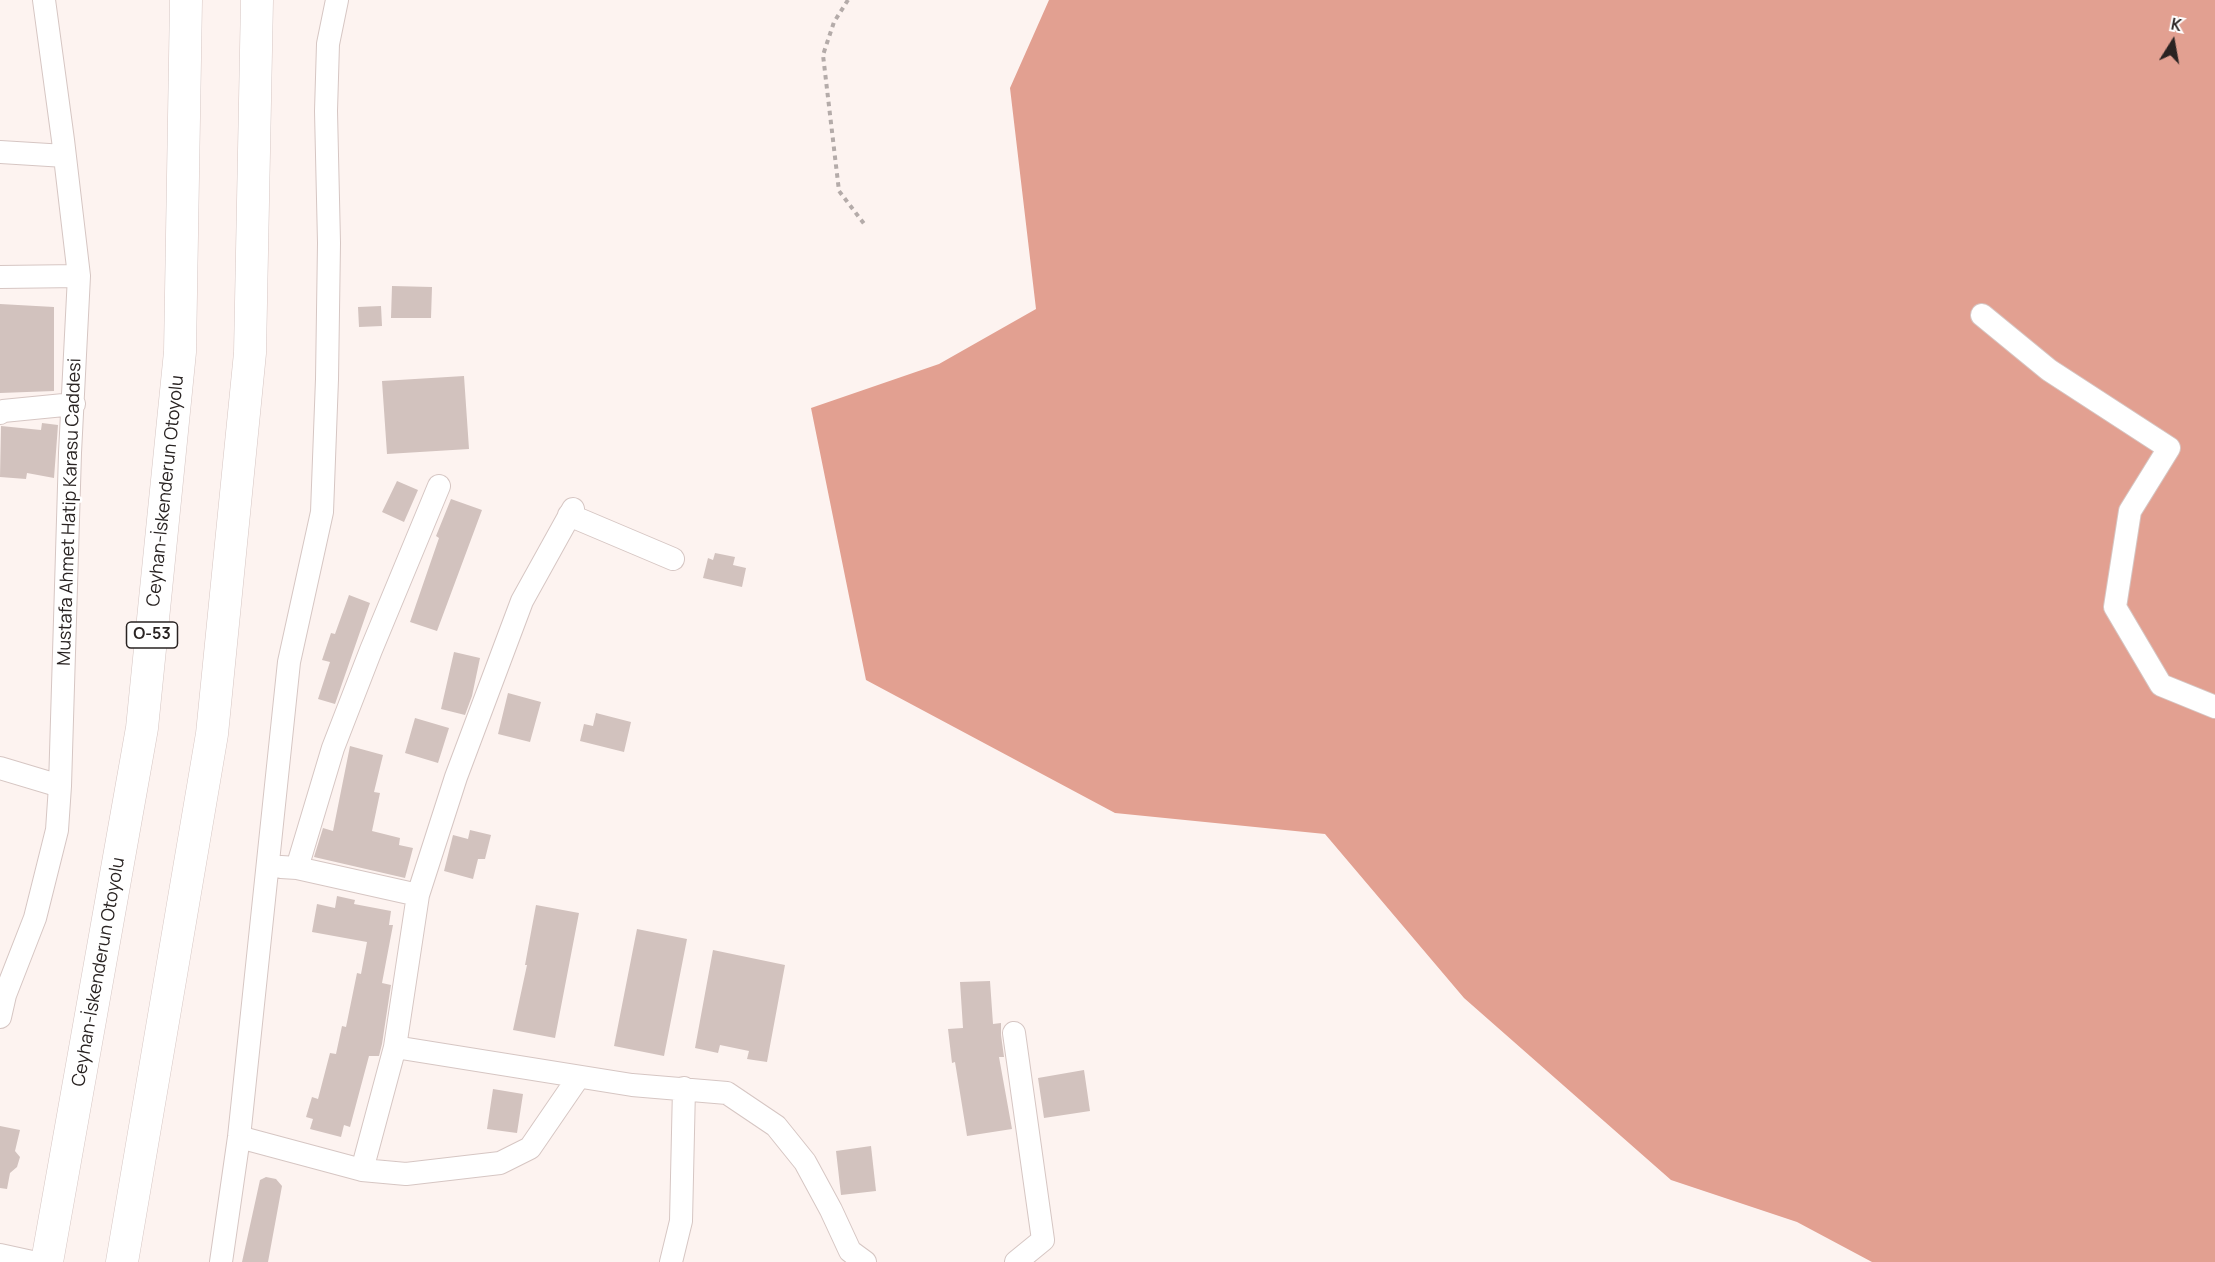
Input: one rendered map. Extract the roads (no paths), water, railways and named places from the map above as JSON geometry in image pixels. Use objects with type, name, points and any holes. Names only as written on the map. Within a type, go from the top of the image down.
[{"type":"highway","name":"Ceyhan-İskenderun Otoyolu","points":[[47,1262],[142,729],[180,352],[186,0]]},
{"type":"highway","points":[[122,1262],[212,734],[250,353],[256,0]]},
{"type":"street","name":"Mustafa Ahmet Hatip Karasu Caddesi","points":[[0,1017],[5,995],[35,918],[57,830],[60,786],[70,453],[79,276],[44,0]]},
{"type":"street","points":[[221,1262],[239,1137],[289,662],[322,512],[328,368],[329,243],[326,111],[328,44],[337,0]]},
{"type":"street","points":[[0,152],[65,156]]},
{"type":"street","points":[[0,277],[79,276]]},
{"type":"street","points":[[1982,315],[2049,370],[2169,448],[2130,511],[2115,607],[2161,685],[2215,707]]},
{"type":"street","points":[[0,413],[74,404]]},
{"type":"street","points":[[297,868],[333,748],[439,486]]},
{"type":"street","points":[[362,1170],[395,1047],[418,895],[456,777],[522,601],[571,512],[673,559]]},
{"type":"street","points":[[0,768],[60,786]]},
{"type":"street","points":[[266,867],[297,868],[418,895]]},
{"type":"street","points":[[1014,1033],[1043,1240],[1016,1262]]},
{"type":"street","points":[[395,1047],[632,1085],[727,1093],[776,1126],[805,1162],[850,1251],[865,1262]]},
{"type":"street","points":[[239,1137],[362,1170],[406,1174],[500,1163],[530,1148],[578,1077]]},
{"type":"street","points":[[671,1262],[681,1221],[684,1088]]},
{"type":"street","points":[[0,1255],[32,1262]]}]
